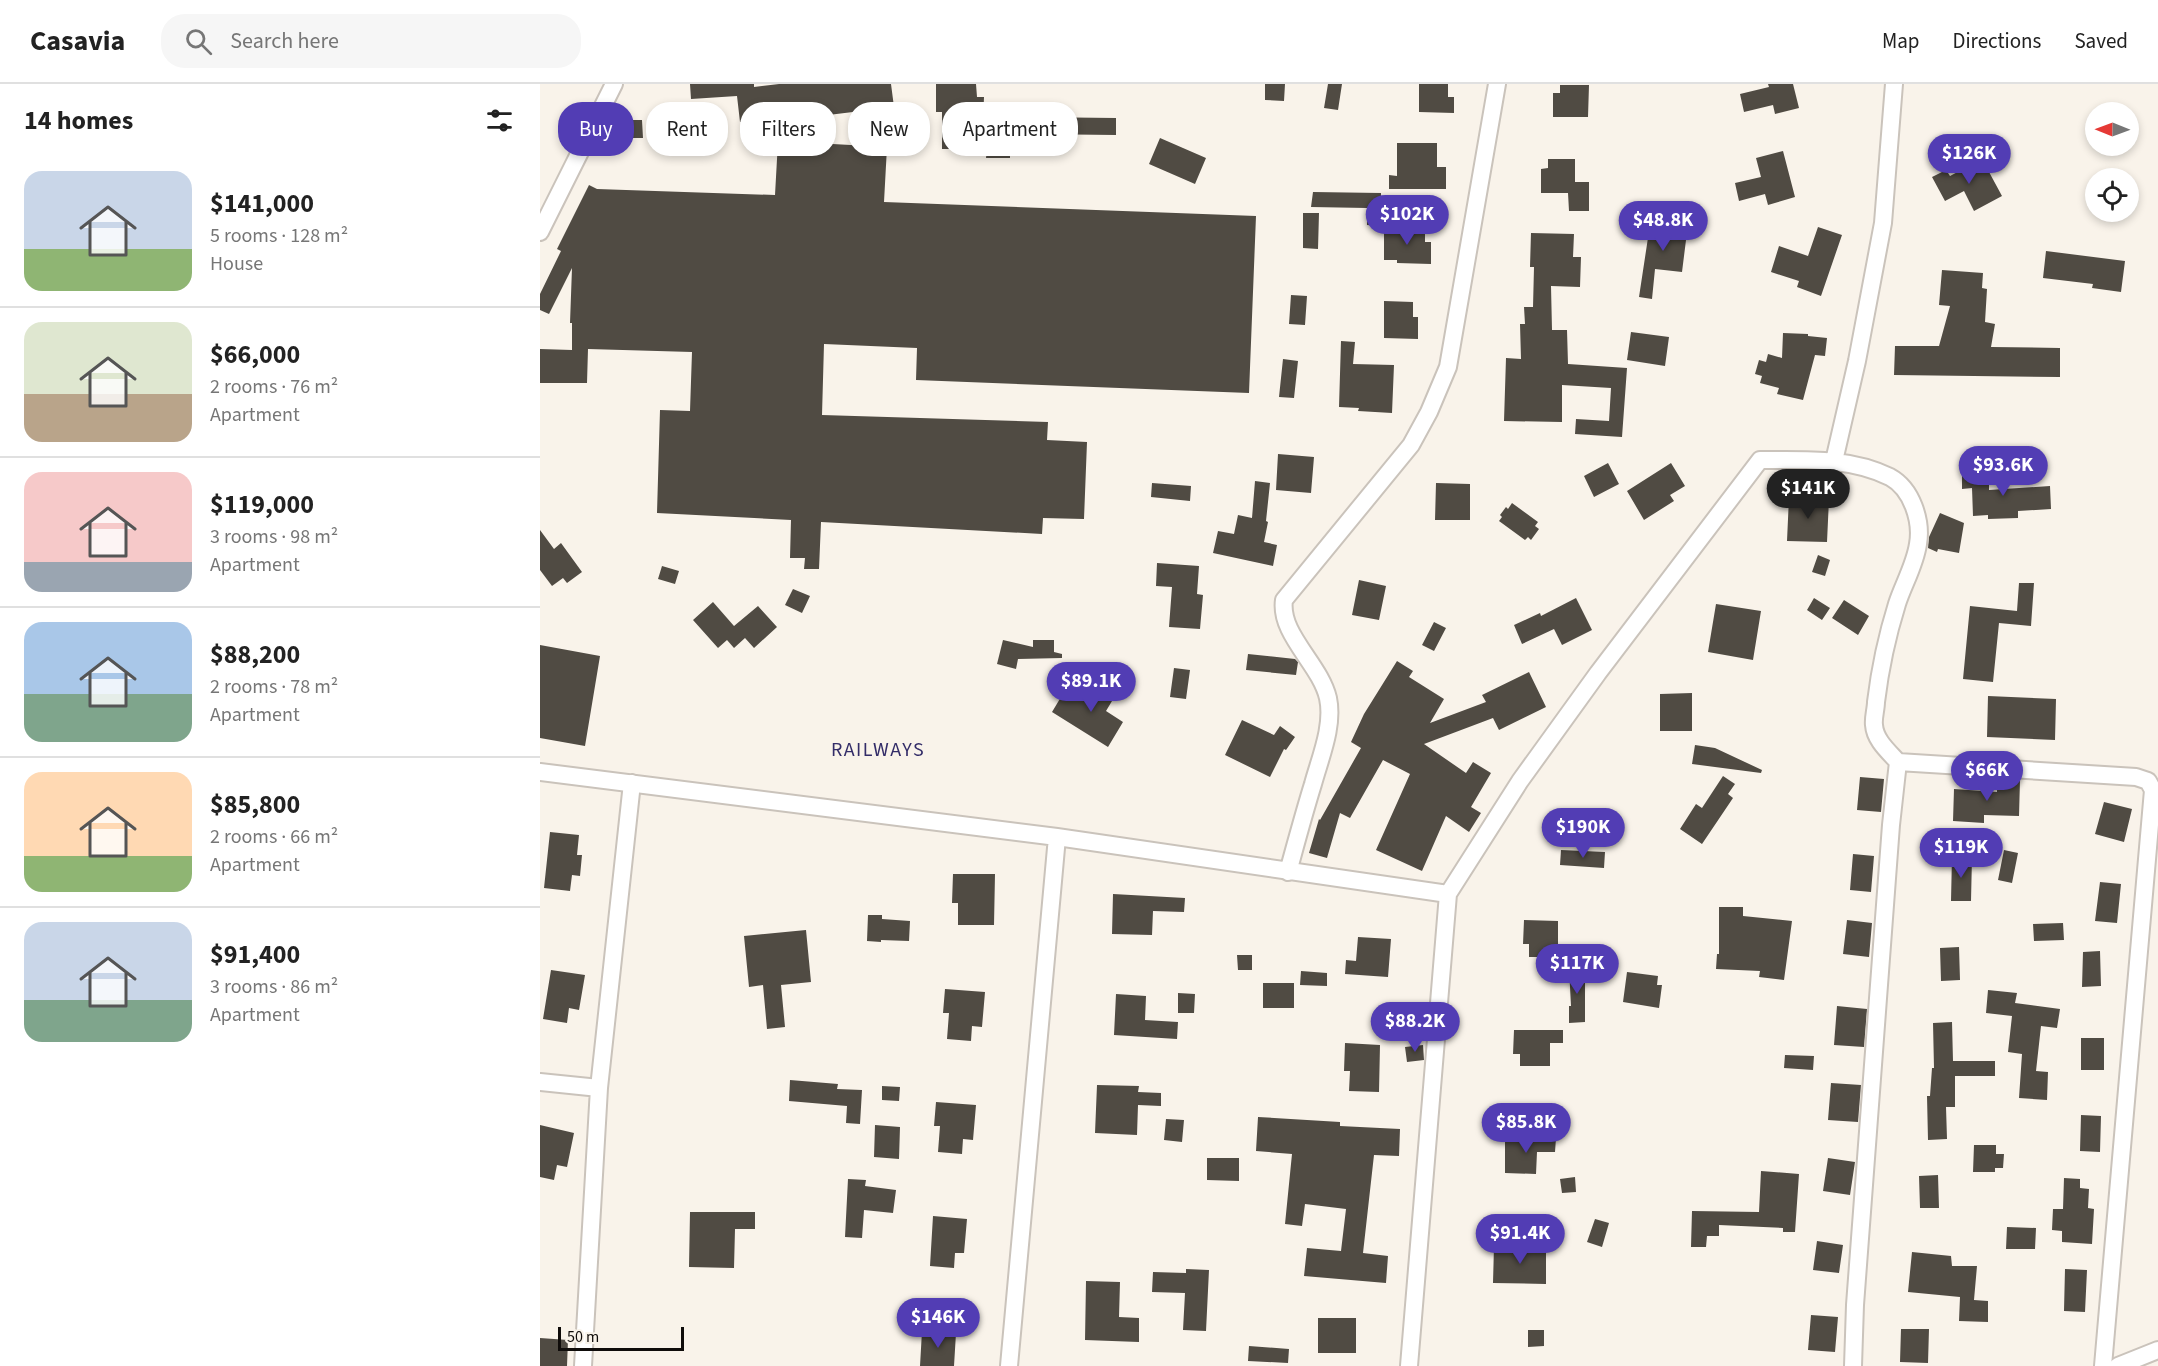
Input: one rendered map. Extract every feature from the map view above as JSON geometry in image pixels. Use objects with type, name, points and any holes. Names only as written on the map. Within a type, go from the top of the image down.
[{"type":"street","points":[[540,232],[614,84]]},
{"type":"street","points":[[1288,872],[1328,730],[1328,700],[1320,676],[1285,622],[1284,600],[1411,445],[1429,412],[1448,368],[1497,84]]},
{"type":"street","points":[[1834,461],[1857,361],[1883,223],[1894,84]]},
{"type":"street","points":[[1408,1366],[1448,894],[1527,772],[1598,673],[1760,460],[1834,461],[1891,477],[1908,495],[1917,516],[1918,547],[1897,604],[1879,675],[1874,726],[1881,744],[1898,762],[2136,777],[2148,781],[2153,790],[2103,1366]]},
{"type":"street","points":[[1853,1366],[1855,1305],[1891,825],[1898,762]]},
{"type":"street","points":[[540,772],[1057,837],[1448,894]]},
{"type":"street","points":[[583,1366],[599,1088],[632,783]]},
{"type":"street","points":[[1009,1366],[1057,837]]},
{"type":"street","points":[[540,1083],[599,1088]]},
{"type":"street","points":[[2118,1366],[2158,1350]]},
{"type":"building","points":[[690,84],[754,84],[754,87],[779,84],[891,84],[893,102],[848,102],[848,113],[836,114],[836,102],[740,102],[740,122],[737,96],[691,99]]},
{"type":"building","points":[[936,84],[976,84],[977,97],[984,97],[984,102],[942,102],[942,112],[936,112]]},
{"type":"building","points":[[1265,84],[1285,84],[1284,101],[1265,100]]},
{"type":"building","points":[[1328,84],[1342,84],[1338,110],[1324,108]]},
{"type":"building","points":[[1419,84],[1448,84],[1448,97],[1454,97],[1454,113],[1419,112]]},
{"type":"building","points":[[1768,84],[1793,84],[1799,108],[1775,114],[1773,105],[1744,112],[1740,94],[1769,87]]},
{"type":"building","points":[[1560,85],[1589,85],[1588,117],[1553,117],[1553,93],[1560,93]]},
{"type":"building","points":[[1078,118],[1116,118],[1116,135],[1078,135]]},
{"type":"building","points":[[634,120],[642,120],[643,138],[634,138]]},
{"type":"building","points":[[1160,138],[1206,158],[1195,184],[1149,164]]},
{"type":"building","points":[[1397,143],[1437,143],[1437,167],[1446,167],[1446,189],[1389,189],[1389,175],[1397,176]]},
{"type":"building","points":[[836,144],[848,145],[848,156],[887,156],[884,202],[1256,216],[1249,393],[916,380],[917,348],[824,344],[822,415],[1048,422],[1047,440],[1087,442],[1084,519],[1043,518],[1042,534],[821,522],[819,569],[804,569],[805,558],[790,558],[791,520],[657,513],[660,410],[690,411],[692,352],[588,349],[587,383],[540,383],[540,349],[572,350],[572,323],[570,323],[572,268],[549,314],[540,310],[540,294],[561,251],[557,249],[589,185],[597,189],[775,195],[777,156],[836,156]]},
{"type":"building","points":[[1783,151],[1795,197],[1768,205],[1765,194],[1739,201],[1735,183],[1761,177],[1756,158]]},
{"type":"building","points":[[986,156],[1010,156],[1010,158],[986,158]]},
{"type":"building","points":[[1548,159],[1575,159],[1575,182],[1589,182],[1589,211],[1569,211],[1568,193],[1541,193],[1541,169],[1548,168]]},
{"type":"building","points":[[1982,159],[2002,196],[1974,211],[1964,191],[1945,201],[1932,177],[1946,170],[1950,176]]},
{"type":"building","points":[[1313,192],[1381,193],[1381,226],[1367,225],[1367,208],[1311,207]]},
{"type":"building","points":[[1303,213],[1319,213],[1318,249],[1303,248]]},
{"type":"building","points":[[1651,218],[1688,224],[1682,272],[1655,269],[1652,299],[1639,297]]},
{"type":"building","points":[[1818,227],[1842,235],[1821,296],[1797,287],[1799,281],[1771,272],[1779,246],[1808,256]]},
{"type":"building","points":[[1384,228],[1425,229],[1425,242],[1431,242],[1431,264],[1397,263],[1397,260],[1384,260]]},
{"type":"building","points":[[1531,233],[1574,234],[1573,257],[1581,257],[1580,287],[1551,286],[1552,330],[1567,330],[1568,364],[1627,368],[1622,437],[1575,434],[1576,419],[1609,421],[1611,388],[1562,385],[1562,422],[1504,421],[1506,358],[1521,359],[1520,324],[1525,324],[1524,307],[1533,307],[1534,267],[1530,267]]},
{"type":"building","points":[[2046,251],[2125,261],[2121,292],[2092,288],[2093,284],[2043,278]]},
{"type":"building","points":[[1942,270],[1983,273],[1982,288],[1987,289],[1985,322],[1995,324],[1991,347],[2060,348],[2060,377],[1894,375],[1895,346],[1939,346],[1950,306],[1939,305]]},
{"type":"building","points":[[1291,295],[1307,296],[1305,325],[1289,324]]},
{"type":"building","points":[[1384,301],[1413,302],[1413,317],[1418,317],[1418,339],[1384,338]]},
{"type":"building","points":[[1631,332],[1669,337],[1665,366],[1627,360]]},
{"type":"building","points":[[1783,333],[1808,334],[1808,336],[1827,338],[1825,356],[1815,355],[1803,400],[1777,394],[1779,388],[1760,383],[1762,376],[1755,374],[1759,360],[1766,362],[1768,354],[1782,358]]},
{"type":"building","points":[[1341,341],[1355,342],[1353,364],[1394,365],[1392,413],[1358,411],[1359,408],[1339,407]]},
{"type":"building","points":[[1283,359],[1298,361],[1294,398],[1279,397]]},
{"type":"building","points":[[1278,454],[1314,457],[1311,493],[1276,490]]},
{"type":"building","points":[[1608,463],[1619,484],[1594,497],[1584,476]]},
{"type":"building","points":[[1671,463],[1685,486],[1670,495],[1674,501],[1644,520],[1627,491]]},
{"type":"building","points":[[1962,470],[1989,470],[1989,490],[2050,486],[2051,509],[2018,511],[2018,518],[1988,519],[1988,515],[1973,516],[1972,488],[1962,489]]},
{"type":"building","points":[[1255,481],[1270,483],[1266,521],[1268,522],[1264,542],[1277,545],[1273,566],[1213,553],[1218,531],[1234,534],[1238,515],[1252,518]]},
{"type":"building","points":[[1152,483],[1191,486],[1190,501],[1151,497]]},
{"type":"building","points":[[1436,483],[1470,484],[1470,520],[1435,520]]},
{"type":"building","points":[[1789,497],[1829,499],[1827,542],[1787,541]]},
{"type":"building","points":[[1512,503],[1538,522],[1535,526],[1539,529],[1531,540],[1528,537],[1525,540],[1499,521],[1502,517],[1500,515]]},
{"type":"building","points":[[1940,513],[1964,523],[1959,553],[1938,549],[1937,552],[1928,548],[1929,537]]},
{"type":"building","points":[[540,530],[554,549],[561,543],[582,572],[567,583],[563,578],[552,586],[540,570]]},
{"type":"building","points":[[1818,555],[1830,560],[1825,576],[1812,572]]},
{"type":"building","points":[[1157,563],[1199,566],[1197,594],[1203,595],[1200,629],[1169,627],[1172,587],[1156,586]]},
{"type":"building","points":[[662,566],[679,571],[675,584],[658,579]]},
{"type":"building","points":[[1359,580],[1386,586],[1379,620],[1352,615]]},
{"type":"building","points":[[2019,583],[2034,583],[2031,626],[1999,623],[1993,682],[1963,679],[1970,606],[2017,611]]},
{"type":"building","points":[[793,589],[810,596],[802,613],[785,605]]},
{"type":"building","points":[[1576,598],[1592,630],[1562,645],[1554,629],[1522,644],[1514,625],[1540,613],[1541,616]]},
{"type":"building","points":[[1814,598],[1830,608],[1822,620],[1807,610]]},
{"type":"building","points":[[1844,600],[1869,616],[1858,635],[1832,618]]},
{"type":"building","points":[[713,602],[734,626],[758,606],[777,627],[754,648],[745,638],[734,648],[727,640],[718,648],[693,620]]},
{"type":"building","points":[[1716,604],[1761,611],[1753,660],[1708,652]]},
{"type":"building","points":[[1434,622],[1446,628],[1434,651],[1422,645]]},
{"type":"building","points":[[1003,640],[1033,647],[1033,640],[1054,640],[1054,652],[1062,654],[1062,658],[1018,659],[1016,669],[997,664]]},
{"type":"building","points":[[540,645],[600,656],[585,746],[540,738]]},
{"type":"building","points":[[1248,654],[1295,659],[1298,662],[1296,675],[1246,670]]},
{"type":"building","points":[[1397,661],[1413,671],[1409,677],[1444,699],[1430,723],[1486,702],[1482,695],[1529,672],[1546,707],[1499,730],[1493,718],[1424,744],[1466,773],[1473,762],[1491,773],[1471,807],[1481,813],[1469,832],[1446,816],[1422,871],[1376,850],[1410,774],[1383,760],[1350,818],[1340,813],[1327,858],[1309,853],[1319,819],[1361,748],[1351,742],[1364,714]]},
{"type":"building","points":[[1174,668],[1190,670],[1186,699],[1170,697]]},
{"type":"building","points":[[1103,681],[1118,691],[1106,711],[1123,722],[1108,747],[1052,712],[1064,692],[1072,698],[1077,690],[1091,699]]},
{"type":"building","points":[[1692,693],[1692,731],[1660,731],[1660,694]]},
{"type":"building","points":[[1988,696],[2056,699],[2055,740],[1987,737]]},
{"type":"building","points":[[1242,720],[1274,735],[1280,726],[1295,737],[1286,750],[1284,749],[1270,777],[1225,755]]},
{"type":"building","points":[[1695,745],[1715,748],[1762,770],[1761,773],[1692,764]]},
{"type":"building","points":[[1723,776],[1735,784],[1728,794],[1733,798],[1702,844],[1680,829],[1696,804],[1702,808]]},
{"type":"building","points":[[1860,777],[1884,779],[1881,812],[1857,810]]},
{"type":"building","points":[[1997,779],[2020,780],[2019,816],[1984,815],[1984,823],[1953,821],[1954,789],[1997,792]]},
{"type":"building","points":[[2104,802],[2132,809],[2124,842],[2095,834]]},
{"type":"building","points":[[550,832],[579,835],[577,855],[582,855],[580,876],[572,875],[570,891],[544,888]]},
{"type":"building","points":[[1561,850],[1605,852],[1604,868],[1560,865]]},
{"type":"building","points":[[2004,850],[2018,853],[2012,883],[1998,880]]},
{"type":"building","points":[[1853,854],[1874,856],[1871,892],[1850,890]]},
{"type":"building","points":[[1952,856],[1972,857],[1971,901],[1951,901]]},
{"type":"building","points":[[953,874],[995,874],[994,925],[958,925],[958,903],[952,903]]},
{"type":"building","points":[[2100,882],[2121,884],[2117,923],[2095,921]]},
{"type":"building","points":[[1113,894],[1185,898],[1184,912],[1153,911],[1152,935],[1112,934]]},
{"type":"building","points":[[1719,907],[1743,907],[1743,916],[1792,921],[1784,980],[1759,977],[1760,971],[1716,969],[1717,954],[1719,954]]},
{"type":"building","points":[[868,915],[882,915],[882,919],[910,921],[909,941],[867,941]]},
{"type":"building","points":[[1524,920],[1558,921],[1558,957],[1529,957],[1529,944],[1523,944]]},
{"type":"building","points":[[1847,920],[1872,923],[1869,957],[1843,954]]},
{"type":"building","points":[[2063,923],[2064,940],[2034,941],[2033,924]]},
{"type":"building","points":[[806,930],[811,982],[781,985],[785,1027],[767,1029],[763,985],[749,987],[744,936]]},
{"type":"building","points":[[1358,937],[1391,939],[1388,977],[1345,974],[1346,960],[1356,961]]},
{"type":"building","points":[[1959,947],[1960,980],[1941,981],[1940,948]]},
{"type":"building","points":[[2100,951],[2101,986],[2082,987],[2083,952]]},
{"type":"building","points":[[1237,955],[1252,955],[1252,970],[1238,970]]},
{"type":"building","points":[[1585,967],[1585,1022],[1569,1023],[1569,1006],[1571,1006],[1569,968]]},
{"type":"building","points":[[551,970],[585,975],[579,1010],[569,1008],[567,1023],[543,1019]]},
{"type":"building","points":[[1301,971],[1327,973],[1327,986],[1300,985]]},
{"type":"building","points":[[1627,972],[1658,976],[1657,985],[1662,985],[1659,1008],[1623,1002]]},
{"type":"building","points":[[1263,983],[1294,983],[1294,1008],[1263,1008]]},
{"type":"building","points":[[945,989],[985,992],[982,1027],[972,1026],[971,1041],[947,1039],[949,1013],[943,1013]]},
{"type":"building","points":[[1988,990],[2017,993],[2015,1003],[2060,1009],[2057,1028],[2041,1026],[2036,1071],[2048,1072],[2047,1100],[2019,1098],[2022,1054],[2008,1052],[2012,1016],[1986,1013]]},
{"type":"building","points":[[1178,993],[1195,994],[1194,1013],[1178,1013]]},
{"type":"building","points":[[1116,994],[1146,996],[1145,1020],[1178,1022],[1177,1039],[1114,1035]]},
{"type":"building","points":[[1837,1006],[1867,1009],[1864,1047],[1834,1045]]},
{"type":"building","points":[[1952,1022],[1953,1061],[1995,1061],[1995,1076],[1955,1076],[1955,1107],[1946,1107],[1947,1139],[1928,1140],[1927,1096],[1930,1096],[1932,1068],[1934,1068],[1933,1023]]},
{"type":"building","points":[[1514,1030],[1563,1030],[1563,1043],[1550,1043],[1550,1066],[1520,1066],[1520,1054],[1513,1054]]},
{"type":"building","points":[[2081,1038],[2104,1038],[2104,1070],[2081,1070]]},
{"type":"building","points":[[1345,1043],[1380,1045],[1379,1092],[1349,1091],[1350,1071],[1344,1071]]},
{"type":"building","points":[[1423,1045],[1424,1060],[1407,1062],[1405,1047]]},
{"type":"building","points":[[1785,1055],[1814,1056],[1813,1070],[1784,1068]]},
{"type":"building","points":[[790,1080],[838,1084],[837,1089],[862,1090],[860,1124],[846,1123],[847,1106],[789,1101]]},
{"type":"building","points":[[1831,1083],[1861,1085],[1858,1122],[1828,1120]]},
{"type":"building","points":[[1097,1085],[1139,1086],[1138,1092],[1161,1093],[1161,1106],[1138,1105],[1137,1135],[1095,1133]]},
{"type":"building","points":[[882,1086],[900,1087],[899,1101],[882,1100]]},
{"type":"building","points":[[936,1102],[976,1105],[973,1140],[963,1139],[962,1154],[938,1152],[940,1126],[934,1126]]},
{"type":"building","points":[[2081,1115],[2101,1116],[2100,1152],[2080,1151]]},
{"type":"building","points":[[1258,1117],[1340,1122],[1340,1126],[1400,1129],[1399,1156],[1374,1155],[1363,1253],[1388,1256],[1386,1283],[1304,1276],[1307,1248],[1341,1251],[1346,1209],[1305,1204],[1302,1226],[1285,1224],[1292,1154],[1256,1151]]},
{"type":"building","points":[[1166,1119],[1184,1120],[1182,1142],[1164,1140]]},
{"type":"building","points":[[540,1125],[574,1133],[567,1167],[557,1165],[554,1180],[540,1177]]},
{"type":"building","points":[[875,1125],[900,1127],[899,1159],[874,1157]]},
{"type":"building","points":[[1505,1138],[1556,1138],[1555,1152],[1537,1152],[1536,1174],[1505,1173]]},
{"type":"building","points":[[1974,1145],[1996,1145],[1996,1154],[2004,1154],[2003,1168],[1995,1168],[1995,1172],[1973,1172]]},
{"type":"building","points":[[1207,1158],[1239,1158],[1239,1181],[1207,1180]]},
{"type":"building","points":[[1828,1158],[1855,1162],[1850,1195],[1823,1191]]},
{"type":"building","points":[[1761,1171],[1799,1174],[1795,1232],[1783,1232],[1783,1228],[1719,1225],[1719,1236],[1707,1236],[1706,1247],[1691,1247],[1692,1211],[1759,1212]]},
{"type":"building","points":[[1938,1175],[1939,1208],[1920,1208],[1919,1176]]},
{"type":"building","points":[[1575,1177],[1576,1192],[1562,1193],[1560,1179]]},
{"type":"building","points":[[2064,1178],[2080,1179],[2080,1188],[2089,1189],[2088,1208],[2094,1209],[2092,1244],[2062,1242],[2062,1231],[2052,1230],[2053,1209],[2063,1209]]},
{"type":"building","points":[[848,1179],[866,1180],[865,1186],[896,1190],[893,1213],[864,1210],[862,1238],[845,1237]]},
{"type":"building","points":[[690,1212],[755,1212],[755,1229],[735,1229],[734,1268],[689,1267]]},
{"type":"building","points":[[933,1216],[967,1219],[964,1253],[955,1253],[954,1268],[930,1266]]},
{"type":"building","points":[[1595,1219],[1609,1223],[1602,1247],[1587,1242]]},
{"type":"building","points":[[2007,1227],[2036,1228],[2035,1249],[2006,1249]]},
{"type":"building","points":[[1537,1230],[1553,1231],[1552,1247],[1537,1246]]},
{"type":"building","points":[[1817,1241],[1843,1245],[1839,1273],[1813,1270]]},
{"type":"building","points":[[1494,1246],[1546,1247],[1546,1284],[1493,1283]]},
{"type":"building","points":[[1912,1252],[1951,1256],[1952,1266],[1977,1266],[1974,1300],[1988,1301],[1988,1322],[1959,1321],[1960,1297],[1908,1292]]},
{"type":"building","points":[[1186,1269],[1209,1270],[1206,1331],[1183,1330],[1185,1293],[1152,1292],[1153,1272],[1186,1273]]},
{"type":"building","points":[[2065,1269],[2087,1270],[2085,1312],[2064,1311]]},
{"type":"building","points":[[1086,1281],[1120,1282],[1119,1317],[1139,1318],[1139,1342],[1085,1340]]},
{"type":"building","points":[[1811,1315],[1838,1317],[1835,1352],[1808,1350]]},
{"type":"building","points":[[1318,1318],[1356,1318],[1356,1353],[1318,1353]]},
{"type":"building","points":[[1901,1329],[1929,1329],[1928,1363],[1900,1362]]},
{"type":"building","points":[[1528,1330],[1544,1330],[1544,1346],[1528,1347]]},
{"type":"building","points":[[922,1331],[956,1333],[954,1366],[920,1366]]},
{"type":"building","points":[[540,1338],[568,1340],[567,1366],[540,1366]]},
{"type":"building","points":[[1249,1346],[1289,1349],[1288,1363],[1248,1361]]},
{"type":"district","name":"RAILWAYS","points":[[878,749]]}]
